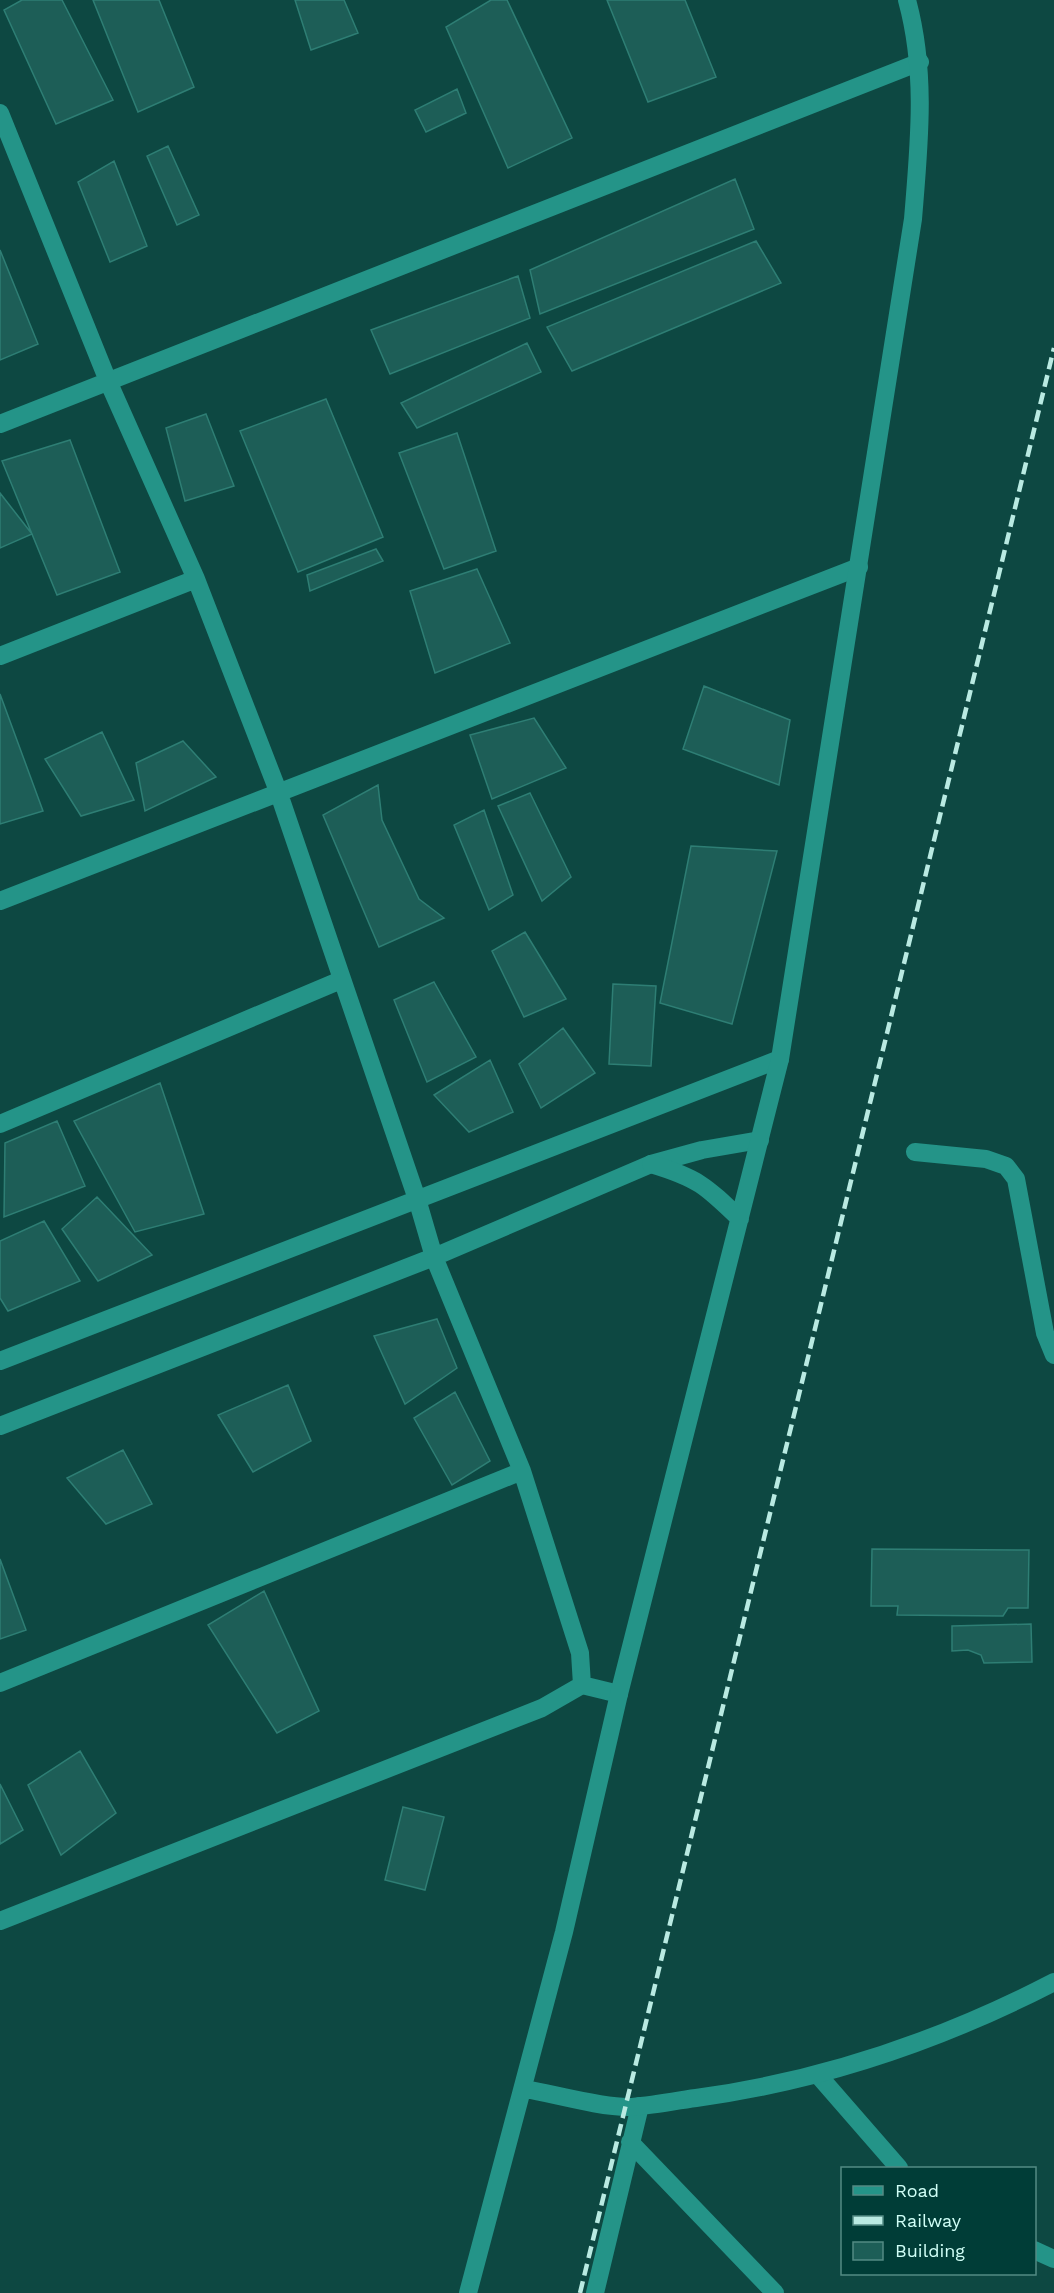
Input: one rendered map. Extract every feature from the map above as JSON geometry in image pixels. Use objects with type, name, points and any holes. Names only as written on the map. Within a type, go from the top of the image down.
[{"type":"street","points":[[468,2293],[525,2089],[619,1694],[780,1059],[913,219],[921,127],[920,62],[907,0]]},
{"type":"street","points":[[0,424],[920,62]]},
{"type":"street","points":[[0,113],[108,381],[196,579],[278,791],[417,1199],[434,1257],[522,1471],[580,1653],[582,1685]]},
{"type":"street","points":[[0,901],[859,567]]},
{"type":"street","points":[[0,656],[196,579]]},
{"type":"street","points":[[0,1125],[341,980]]},
{"type":"street","points":[[0,1361],[780,1059]]},
{"type":"street","points":[[0,1426],[434,1257],[651,1164],[702,1150],[760,1140]]},
{"type":"street","points":[[915,1152],[986,1159],[1005,1166],[1016,1179],[1045,1333],[1054,1355]]},
{"type":"street","points":[[651,1164],[686,1175],[704,1184],[740,1219]]},
{"type":"street","points":[[0,1683],[522,1471]]},
{"type":"street","points":[[0,1922],[542,1708],[582,1685],[619,1694]]},
{"type":"street","points":[[525,2089],[625,2107],[724,2094],[818,2075],[921,2042],[1008,2006],[1054,1982]]},
{"type":"street","points":[[818,2075],[897,2167]]},
{"type":"street","points":[[595,2293],[640,2106]]},
{"type":"street","points":[[630,2142],[775,2293]]},
{"type":"street","points":[[1036,2250],[1054,2259]]},
{"type":"building","points":[[22,0],[62,0],[113,100],[56,124],[4,10]]},
{"type":"building","points":[[93,0],[159,0],[194,87],[138,112]]},
{"type":"building","points":[[295,0],[344,0],[358,33],[311,50]]},
{"type":"building","points":[[491,0],[507,0],[572,138],[508,168],[446,27]]},
{"type":"building","points":[[607,0],[685,0],[716,77],[648,102]]},
{"type":"building","points":[[457,89],[466,113],[426,132],[415,110]]},
{"type":"building","points":[[168,146],[199,215],[177,225],[147,156]]},
{"type":"building","points":[[114,161],[147,246],[110,262],[78,182]]},
{"type":"building","points":[[735,179],[754,229],[540,314],[530,270]]},
{"type":"building","points":[[756,241],[781,283],[572,371],[547,327]]},
{"type":"building","points":[[0,250],[38,344],[0,360]]},
{"type":"building","points":[[518,276],[530,318],[390,374],[371,330]]},
{"type":"building","points":[[527,343],[541,372],[417,428],[401,403]]},
{"type":"building","points":[[326,399],[383,537],[298,572],[240,431]]},
{"type":"building","points":[[206,414],[234,486],[185,501],[166,428]]},
{"type":"building","points":[[457,433],[496,551],[444,569],[399,453]]},
{"type":"building","points":[[70,440],[120,572],[57,595],[2,461]]},
{"type":"building","points":[[0,493],[32,534],[0,548]]},
{"type":"building","points":[[376,549],[383,561],[310,591],[307,575]]},
{"type":"building","points":[[477,569],[510,643],[435,673],[410,591]]},
{"type":"building","points":[[704,686],[790,720],[779,785],[683,749]]},
{"type":"building","points":[[0,694],[43,811],[0,824]]},
{"type":"building","points":[[534,718],[566,768],[492,799],[470,735]]},
{"type":"building","points":[[102,732],[134,800],[81,816],[45,759]]},
{"type":"building","points":[[183,741],[216,777],[145,811],[136,763]]},
{"type":"building","points":[[378,785],[382,820],[419,899],[444,918],[379,947],[323,815]]},
{"type":"building","points":[[530,793],[571,877],[542,901],[498,806]]},
{"type":"building","points":[[484,810],[513,895],[489,910],[454,825]]},
{"type":"building","points":[[691,846],[777,851],[732,1024],[660,1003]]},
{"type":"building","points":[[525,932],[566,999],[524,1017],[492,951]]},
{"type":"building","points":[[434,982],[476,1057],[427,1082],[394,1000]]},
{"type":"building","points":[[613,984],[656,986],[651,1066],[609,1064]]},
{"type":"building","points":[[563,1028],[595,1073],[541,1108],[519,1064]]},
{"type":"building","points":[[490,1060],[513,1112],[469,1132],[434,1095]]},
{"type":"building","points":[[160,1083],[204,1214],[135,1232],[74,1121]]},
{"type":"building","points":[[57,1121],[85,1186],[4,1217],[5,1143]]},
{"type":"building","points":[[97,1197],[152,1255],[98,1281],[62,1229]]},
{"type":"building","points":[[44,1221],[80,1281],[8,1311],[0,1298],[0,1241]]},
{"type":"building","points":[[437,1319],[457,1368],[405,1404],[374,1336]]},
{"type":"building","points":[[288,1385],[311,1441],[253,1472],[218,1415]]},
{"type":"building","points":[[455,1392],[490,1461],[452,1485],[414,1418]]},
{"type":"building","points":[[123,1450],[152,1504],[106,1524],[67,1478]]},
{"type":"building","points":[[872,1549],[1029,1550],[1028,1608],[1008,1608],[1003,1616],[897,1615],[898,1606],[871,1606]]},
{"type":"building","points":[[0,1559],[26,1630],[0,1639]]},
{"type":"building","points":[[264,1591],[319,1711],[277,1733],[208,1625]]},
{"type":"building","points":[[1031,1624],[1032,1662],[984,1663],[981,1655],[968,1650],[952,1651],[952,1626]]},
{"type":"building","points":[[80,1751],[116,1813],[61,1855],[28,1785]]},
{"type":"building","points":[[0,1784],[23,1830],[0,1844]]},
{"type":"building","points":[[403,1807],[444,1817],[425,1890],[385,1880]]},
{"type":"railway","points":[[580,2293],[1054,348]]}]
